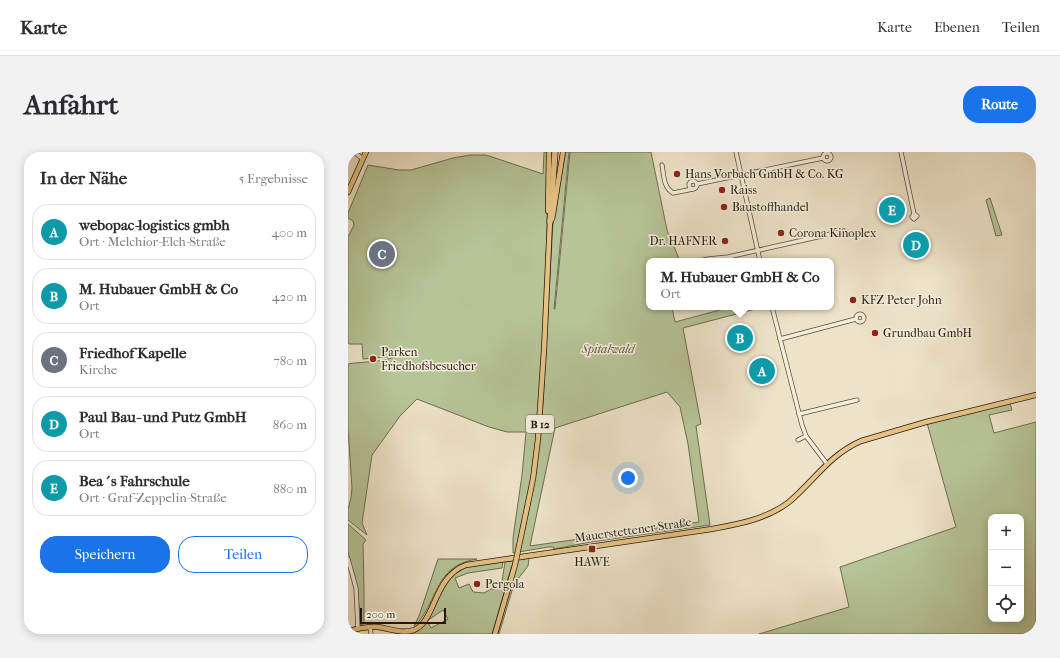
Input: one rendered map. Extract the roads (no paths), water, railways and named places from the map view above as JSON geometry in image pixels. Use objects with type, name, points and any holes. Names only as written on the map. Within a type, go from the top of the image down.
[{"type":"highway","name":"B 12","points":[[550,222],[555,152]]},
{"type":"main road","name":"B 12","points":[[495,634],[519,546],[533,479],[538,439],[544,358],[550,222],[548,213],[550,152]]},
{"type":"main road","points":[[550,222],[554,214],[563,152]]},
{"type":"main road","points":[[348,192],[365,153]]},
{"type":"main road","name":"Mauerstettener Straße","points":[[348,631],[370,627],[407,632],[418,628],[426,619],[447,579],[457,569],[466,564],[734,525],[765,516],[777,510],[789,501],[842,450],[861,441],[926,422],[1036,395]]},
{"type":"street","points":[[354,152],[363,159]]},
{"type":"street","points":[[736,152],[759,258]]},
{"type":"street","points":[[901,152],[914,214]]},
{"type":"street","points":[[693,189],[690,187],[690,182],[695,181],[697,184],[823,158]]},
{"type":"street","points":[[662,165],[665,184],[668,190],[673,193],[693,189],[697,187],[697,184]]},
{"type":"street","points":[[726,258],[844,231]]},
{"type":"street","points":[[773,310],[806,436],[827,464]]},
{"type":"street","points":[[780,339],[856,319]]},
{"type":"street","points":[[799,414],[857,400]]},
{"type":"street","points":[[798,440],[806,436]]},
{"type":"street","points":[[348,559],[356,588],[358,629]]},
{"type":"street","points":[[370,627],[371,634]]},
{"type":"place","name":"Hans Vorbach GmbH & Co. KG","points":[[677,174]]},
{"type":"place","name":"Raiss","points":[[722,190]]},
{"type":"place","name":"Baustoffhandel","points":[[724,207]]},
{"type":"place","name":"Bea´s Fahrschule","points":[[892,210]]},
{"type":"place","name":"Corona Kinoplex","points":[[781,233]]},
{"type":"place","name":"Dr. HAFNER","points":[[725,241]]},
{"type":"place","name":"Paul Bau- und Putz GmbH","points":[[916,245]]},
{"type":"place","name":"Friedhof Kapelle","points":[[382,254]]},
{"type":"place","name":"KFZ Peter John","points":[[853,300]]},
{"type":"place","name":"Grundbau GmbH","points":[[875,333]]},
{"type":"place","name":"M. Hubauer GmbH & Co","points":[[740,338]]},
{"type":"place","name":"Parken Friedhofsbesucher","points":[[373,359]]},
{"type":"place","name":"webopac-logistics gmbh","points":[[762,371]]},
{"type":"place","name":"HAWE","points":[[592,549]]},
{"type":"place","name":"Pergola","points":[[477,584]]},
{"type":"park label","name":"Spitalwald","points":[[608,349]]}]
